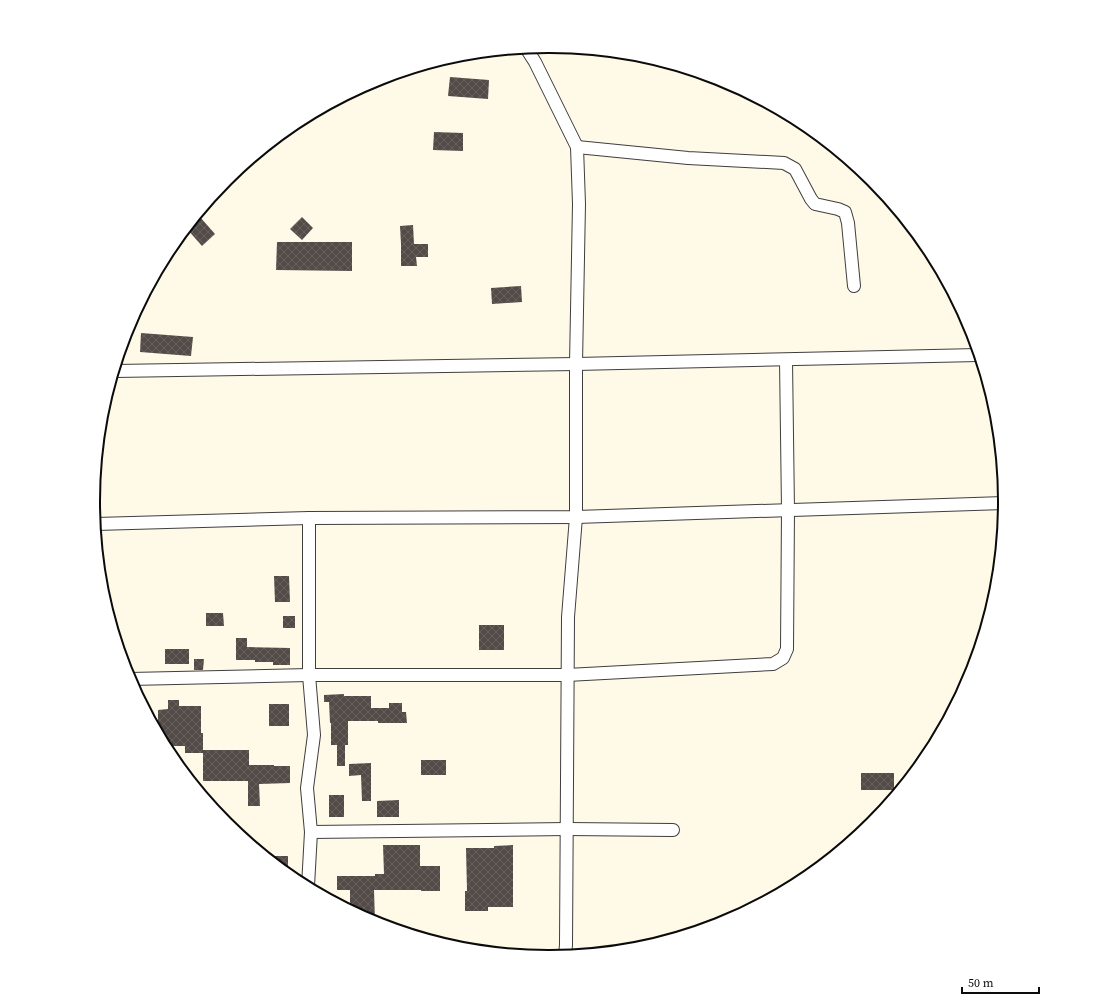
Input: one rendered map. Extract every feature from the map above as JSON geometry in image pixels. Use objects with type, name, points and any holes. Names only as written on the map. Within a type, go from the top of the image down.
[{"type":"street","points":[[529,54],[577,148],[579,204],[576,364],[576,517],[568,617],[565,949]]},
{"type":"street","points":[[577,148],[688,158],[784,163],[795,169],[815,204],[845,212],[848,223],[854,286]]},
{"type":"street","points":[[120,371],[576,364],[973,355]]},
{"type":"street","points":[[138,679],[309,675],[567,676],[773,664],[783,658],[787,649],[788,510],[786,360]]},
{"type":"street","points":[[101,524],[309,518],[576,517],[998,503]]},
{"type":"street","points":[[308,879],[311,832],[307,788],[314,735],[309,675],[309,518]]},
{"type":"street","points":[[311,832],[567,829],[673,830]]},
{"type":"building","points":[[450,77],[489,80],[488,99],[448,96]]},
{"type":"building","points":[[434,132],[463,133],[463,151],[433,150]]},
{"type":"building","points":[[302,217],[313,228],[302,240],[290,229]]},
{"type":"building","points":[[201,218],[215,234],[202,246],[190,232]]},
{"type":"building","points":[[413,225],[414,244],[428,244],[428,257],[416,257],[417,266],[401,266],[400,226]]},
{"type":"building","points":[[277,242],[352,242],[352,271],[276,270]]},
{"type":"building","points":[[521,286],[522,302],[492,304],[491,288]]},
{"type":"building","points":[[141,333],[193,337],[191,356],[140,352]]},
{"type":"building","points":[[274,576],[289,576],[290,602],[275,602]]},
{"type":"building","points":[[206,613],[223,613],[224,626],[206,626]]},
{"type":"building","points":[[283,616],[295,616],[295,628],[283,628]]},
{"type":"building","points":[[479,625],[504,625],[504,650],[479,650]]},
{"type":"building","points":[[236,638],[247,638],[247,647],[290,648],[290,665],[273,665],[273,662],[255,662],[255,660],[236,660]]},
{"type":"building","points":[[165,649],[189,649],[189,664],[165,664]]},
{"type":"building","points":[[194,659],[204,659],[203,670],[194,670]]},
{"type":"building","points":[[344,694],[344,696],[371,696],[371,708],[389,708],[389,703],[402,703],[402,712],[406,712],[407,723],[348,721],[348,745],[345,745],[345,766],[337,766],[337,745],[331,745],[329,702],[324,702],[324,695]]},
{"type":"building","points":[[168,700],[179,700],[179,706],[201,706],[203,753],[185,753],[185,746],[173,746],[158,720],[158,710],[168,709]]},
{"type":"building","points":[[269,704],[289,704],[289,726],[269,726]]},
{"type":"building","points":[[203,750],[249,750],[249,765],[290,766],[290,783],[259,784],[260,806],[248,806],[248,781],[203,781]]},
{"type":"building","points":[[421,760],[446,760],[446,775],[421,775]]},
{"type":"building","points":[[371,763],[371,801],[362,801],[361,775],[349,776],[349,764]]},
{"type":"building","points":[[861,773],[894,773],[894,788],[892,790],[861,790]]},
{"type":"building","points":[[329,795],[344,795],[344,817],[329,817]]},
{"type":"building","points":[[399,800],[399,817],[377,817],[377,801]]},
{"type":"building","points":[[383,845],[420,845],[420,866],[440,866],[440,891],[374,890],[375,915],[350,903],[350,890],[337,890],[337,876],[375,876],[375,874],[384,874]]},
{"type":"building","points":[[513,845],[513,907],[488,907],[488,911],[465,911],[465,891],[467,891],[466,848],[494,848],[494,846]]},
{"type":"building","points":[[275,856],[288,856],[288,866]]}]
